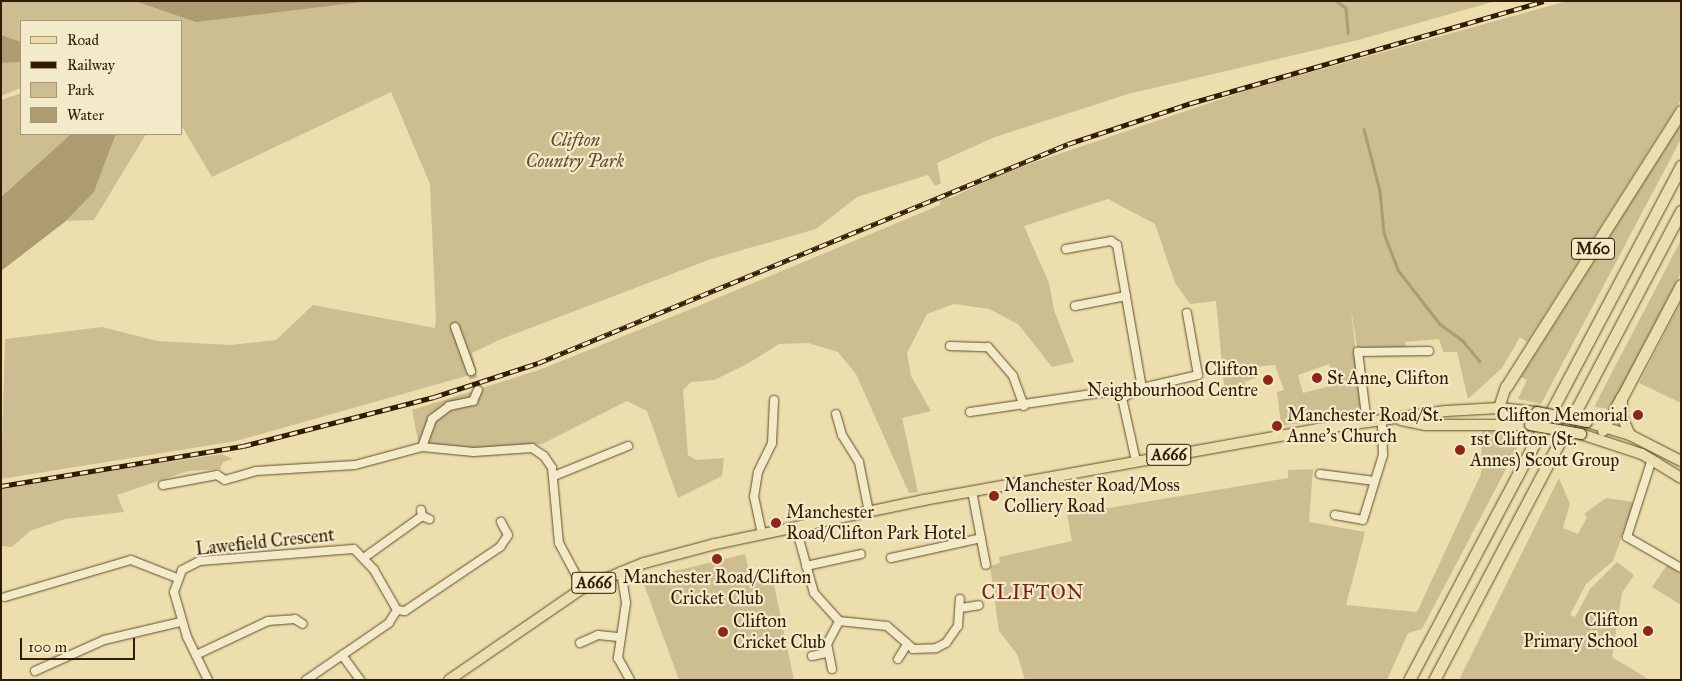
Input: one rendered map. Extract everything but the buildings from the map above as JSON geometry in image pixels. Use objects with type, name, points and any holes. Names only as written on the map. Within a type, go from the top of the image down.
[{"type":"highway","name":"M60","points":[[1506,387],[1681,111]]},
{"type":"highway","name":"M60","points":[[1409,680],[1681,166]]},
{"type":"highway","points":[[1434,680],[1681,211]]},
{"type":"highway","points":[[1622,397],[1681,285]]},
{"type":"main road","points":[[1506,387],[1498,408],[1514,424]]},
{"type":"main road","points":[[1586,435],[1606,426],[1622,397]]},
{"type":"main road","points":[[1622,397],[1622,417],[1630,435]]},
{"type":"main road","name":"A666","points":[[449,680],[583,588],[621,571],[762,534],[972,491],[1136,461],[1367,422],[1400,420],[1498,408],[1536,412],[1606,426],[1630,435],[1681,461]]},
{"type":"main road","name":"A666","points":[[1400,420],[1425,425],[1530,425],[1586,435],[1652,459],[1681,478]]},
{"type":"street","points":[[1066,249],[1115,242],[1142,388]]},
{"type":"street","points":[[1075,306],[1126,296]]},
{"type":"street","points":[[1122,398],[1142,388],[1198,376],[1187,313]]},
{"type":"street","points":[[455,327],[471,371]]},
{"type":"street","points":[[950,346],[988,347],[1012,376],[1024,406]]},
{"type":"street","points":[[1367,422],[1358,352],[1429,351]]},
{"type":"street","points":[[422,447],[432,419],[449,406],[473,401],[478,390]]},
{"type":"street","points":[[970,412],[1024,406],[1112,391],[1122,398],[1136,461]]},
{"type":"street","points":[[762,534],[754,497],[758,472],[772,443],[774,400]]},
{"type":"street","points":[[836,414],[840,430],[859,462],[869,512]]},
{"type":"street","points":[[1335,515],[1363,520],[1383,455],[1382,421]]},
{"type":"street","points":[[554,476],[628,446]]},
{"type":"street","points":[[163,485],[217,476],[225,483],[256,470],[355,465],[422,447],[474,452],[532,448],[547,459],[554,476],[559,543],[583,588]]},
{"type":"street","points":[[1652,459],[1627,537],[1681,568]]},
{"type":"street","points":[[1320,474],[1376,480]]},
{"type":"street","points":[[972,491],[986,565]]},
{"type":"street","points":[[397,610],[365,557],[424,515]]},
{"type":"street","points":[[397,610],[405,611],[500,547],[508,535],[501,522]]},
{"type":"street","points":[[796,528],[806,566],[819,601],[838,621],[887,626],[906,646],[922,650],[946,643],[958,626],[961,608],[960,599]]},
{"type":"street","points":[[891,558],[981,538]]},
{"type":"street","name":"Lawefield Crescent","points":[[177,578],[200,561],[350,548],[365,557]]},
{"type":"street","points":[[806,566],[849,560],[861,554]]},
{"type":"street","points":[[6,597],[132,560],[177,578],[174,592],[182,622],[208,680]]},
{"type":"street","points":[[621,571],[626,603],[618,637],[619,664],[630,680]]},
{"type":"street","points":[[961,608],[979,605]]},
{"type":"street","points":[[306,680],[389,623],[397,610]]},
{"type":"street","points":[[196,655],[268,621],[295,619],[303,624]]},
{"type":"street","points":[[832,669],[826,653],[838,621]]},
{"type":"street","points":[[34,672],[104,640],[182,622]]},
{"type":"street","points":[[580,643],[598,635],[618,637]]},
{"type":"street","points":[[898,659],[906,646]]},
{"type":"street","points":[[812,656],[826,653]]},
{"type":"street","points":[[342,655],[360,680]]},
{"type":"green space","name":"Clifton Country Park","points":[[1,1],[1496,1],[1358,40],[1128,94],[995,137],[937,163],[941,183],[935,186],[928,175],[857,197],[816,229],[711,259],[499,340],[472,353],[477,373],[236,441],[1,479],[5,339],[102,327],[157,341],[230,345],[276,340],[313,305],[435,328],[436,320],[430,184],[391,92],[212,177],[182,127],[182,20],[20,20],[20,42],[15,42],[1,35]]},
{"type":"green space","points":[[1567,1],[1681,1],[1681,100],[1527,342],[1520,337],[1502,368],[1468,399],[1457,352],[1443,352],[1439,339],[1405,342],[1406,348],[1357,347],[1351,308],[1362,413],[1281,426],[1277,392],[1284,390],[1275,365],[1254,367],[1255,378],[1245,382],[1246,393],[1225,395],[1216,301],[1190,304],[1175,283],[1155,224],[1108,199],[1024,226],[1049,283],[1054,310],[1074,362],[1052,367],[1018,324],[989,309],[954,304],[927,314],[907,353],[911,376],[931,411],[902,418],[918,492],[909,493],[856,374],[838,352],[808,343],[779,344],[747,364],[714,380],[691,382],[683,390],[688,455],[696,460],[724,458],[722,476],[678,498],[647,411],[627,401],[542,444],[471,450],[419,446],[412,410],[539,370],[691,309],[940,205],[939,197],[945,194],[951,198],[1003,173],[1254,88]],"holes":[[[1329,364],[1335,377],[1331,386],[1303,393],[1298,375]]]},
{"type":"green space","points":[[20,62],[20,88],[1,96],[1,63]]},
{"type":"green space","points":[[20,93],[20,135],[70,135],[1,197],[1,100]]},
{"type":"green space","points":[[1681,124],[1681,139],[1541,404],[1518,399],[1527,380],[1521,377]]},
{"type":"green space","points":[[116,135],[145,135],[94,220],[66,221],[94,192]]},
{"type":"green space","points":[[1681,240],[1681,272],[1611,409],[1594,407]]},
{"type":"green space","points":[[1681,302],[1681,403],[1639,383]]},
{"type":"green space","points":[[1482,429],[1525,433],[1422,629],[1408,633],[1387,680],[1025,680],[1017,654],[999,631],[990,566],[1000,563],[999,557],[1072,541],[1067,515],[1288,478],[1288,470],[1313,469],[1309,522],[1365,532],[1346,605],[1417,612],[1481,474]]},
{"type":"green space","points":[[222,454],[233,459],[223,462],[220,469],[188,471],[117,495],[124,512],[65,519],[30,531],[12,547],[1,546],[1,487]]},
{"type":"green space","points":[[1559,478],[1570,504],[1563,528],[1578,534],[1587,517],[1584,514],[1606,498],[1634,502],[1613,561],[1586,584],[1570,615],[1575,617],[1590,589],[1617,562],[1634,575],[1622,593],[1612,657],[1650,680],[1459,680]]},
{"type":"green space","name":"Clifton Cricket Club","points":[[745,554],[750,574],[774,585],[794,680],[679,680],[642,579]]},
{"type":"green space","points":[[1667,565],[1681,574],[1681,605],[1652,587]]},
{"type":"water","points":[[135,1],[370,1],[196,22]]},
{"type":"water","points":[[1,35],[20,42],[20,62],[1,63]]},
{"type":"water","points":[[70,135],[116,135],[94,192],[66,221],[1,271],[1,197]]},
{"type":"waterway","points":[[1337,1],[1346,8],[1348,33]]},
{"type":"waterway","points":[[1364,129],[1380,191],[1384,233],[1398,270],[1440,324],[1463,341],[1480,361]]},
{"type":"tunnel","points":[[471,371],[478,390]]},
{"type":"railway","points":[[1,486],[243,446],[434,397],[538,363],[1068,144],[1191,103],[1544,1]]},
{"type":"place","name":"St Anne, Clifton","points":[[1317,378]]},
{"type":"place","name":"Clifton Neighbourhood Centre","points":[[1268,380]]},
{"type":"place","name":"Clifton Memorial","points":[[1638,415]]},
{"type":"place","name":"Manchester Road/St. Anne's Church","points":[[1277,426]]},
{"type":"place","name":"1st Clifton (St. Annes) Scout Group","points":[[1460,450]]},
{"type":"place","name":"Manchester Road/Moss Colliery Road","points":[[994,496]]},
{"type":"place","name":"Manchester Road/Clifton Park Hotel","points":[[776,523]]},
{"type":"place","name":"Manchester Road/Clifton Cricket Club","points":[[717,559]]},
{"type":"place","name":"Clifton Primary School","points":[[1648,631]]},
{"type":"place","name":"Clifton Cricket Club","points":[[723,632]]},
{"type":"district","name":"CLIFTON","points":[[1033,592]]}]
